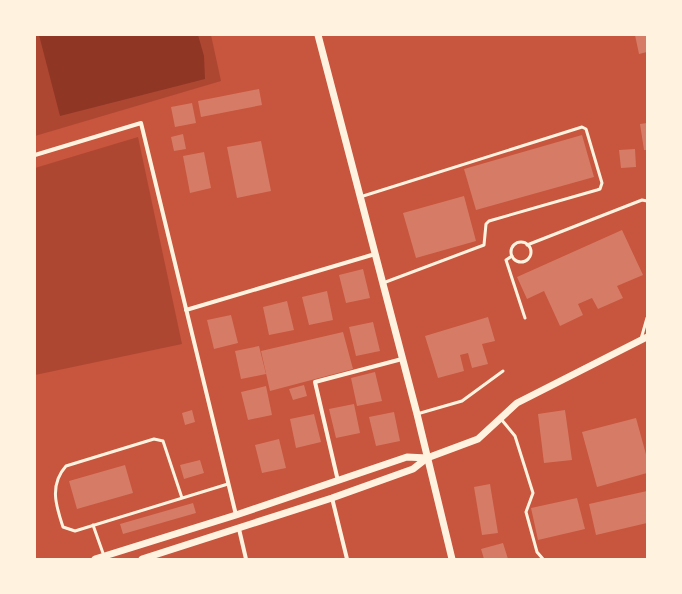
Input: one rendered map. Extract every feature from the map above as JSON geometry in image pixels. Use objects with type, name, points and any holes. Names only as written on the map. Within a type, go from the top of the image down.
[{"type":"street","points":[[318,35],[417,414],[452,559]]},
{"type":"street","points":[[35,155],[141,123],[236,515]]},
{"type":"street","points":[[186,310],[375,254]]},
{"type":"street","points":[[142,559],[332,498],[413,468],[427,458],[478,439],[517,403],[644,339]]},
{"type":"street","points":[[338,481],[315,382],[402,359]]},
{"type":"street","points":[[95,559],[236,515],[407,457],[427,458]]},
{"type":"street","points":[[332,498],[347,559]]},
{"type":"street","points":[[239,529],[246,559]]},
{"type":"lane","points":[[360,197],[582,127],[586,129],[602,183],[600,189],[489,221],[486,224],[484,245],[382,283]]},
{"type":"lane","points":[[527,244],[531,253],[526,261],[516,261],[512,256],[511,250],[515,244],[521,242],[527,244],[642,200],[647,201]]},
{"type":"lane","points":[[512,256],[506,260],[525,318]]},
{"type":"lane","points":[[644,339],[647,318]]},
{"type":"lane","points":[[417,414],[462,401],[503,370]]},
{"type":"lane","points":[[501,419],[515,436],[532,493],[526,512],[537,552],[544,559]]},
{"type":"lane","points":[[182,498],[163,442],[154,439],[66,466],[60,473],[55,488],[55,500],[63,527],[75,531],[228,484]]},
{"type":"lane","points":[[93,525],[104,556]]},
{"type":"shaded area","points":[[35,35],[211,35],[221,81],[35,136]]},
{"type":"shaded area","points":[[39,35],[198,35],[204,56],[205,79],[60,116]]},
{"type":"shaded area","points":[[138,137],[182,344],[35,375],[35,168]]},
{"type":"building","points":[[635,35],[647,35],[647,52],[639,54]]},
{"type":"building","points":[[259,89],[262,105],[201,117],[198,101]]},
{"type":"building","points":[[192,103],[196,123],[175,127],[171,107]]},
{"type":"building","points":[[647,123],[647,150],[644,150],[640,124]]},
{"type":"building","points":[[183,134],[186,149],[174,151],[171,137]]},
{"type":"building","points":[[582,135],[594,177],[476,210],[464,169]]},
{"type":"building","points":[[261,141],[271,191],[237,198],[227,147]]},
{"type":"building","points":[[635,149],[636,167],[621,168],[619,150]]},
{"type":"building","points":[[204,152],[211,188],[190,193],[183,156]]},
{"type":"building","points":[[464,196],[476,241],[416,258],[403,213]]},
{"type":"building","points":[[622,230],[643,275],[617,286],[623,298],[598,309],[592,298],[578,304],[583,315],[560,326],[544,291],[527,299],[517,277]]},
{"type":"building","points":[[363,269],[370,298],[346,303],[339,275]]},
{"type":"building","points":[[327,291],[333,320],[309,325],[302,297]]},
{"type":"building","points":[[287,301],[294,330],[269,335],[263,307]]},
{"type":"building","points":[[231,315],[238,343],[214,349],[207,320]]},
{"type":"building","points":[[488,317],[495,341],[482,344],[488,364],[472,368],[468,353],[460,355],[464,371],[438,378],[425,336]]},
{"type":"building","points":[[373,322],[380,351],[356,356],[349,327]]},
{"type":"building","points":[[343,332],[353,369],[270,391],[261,351]]},
{"type":"building","points":[[259,346],[266,374],[241,379],[235,351]]},
{"type":"building","points":[[375,372],[382,401],[357,406],[351,378]]},
{"type":"building","points":[[304,385],[307,396],[293,400],[289,389]]},
{"type":"building","points":[[266,386],[272,415],[248,420],[241,392]]},
{"type":"building","points":[[354,404],[360,433],[336,438],[329,409]]},
{"type":"building","points":[[192,410],[195,422],[185,425],[182,413]]},
{"type":"building","points":[[565,410],[572,460],[544,463],[538,414]]},
{"type":"building","points":[[394,412],[400,441],[376,446],[369,417]]},
{"type":"building","points":[[314,414],[321,442],[296,448],[290,419]]},
{"type":"building","points":[[636,418],[647,458],[647,473],[597,487],[582,432]]},
{"type":"building","points":[[279,439],[286,468],[262,473],[255,445]]},
{"type":"building","points":[[200,460],[204,473],[184,479],[180,465]]},
{"type":"building","points":[[125,465],[133,493],[77,509],[69,481]]},
{"type":"building","points":[[490,484],[498,533],[482,535],[474,487]]},
{"type":"building","points":[[647,491],[647,523],[596,535],[589,504]]},
{"type":"building","points":[[577,498],[585,529],[538,540],[531,508]]},
{"type":"building","points":[[193,503],[196,513],[123,534],[120,524]]},
{"type":"building","points":[[503,543],[508,559],[484,559],[481,549]]}]
